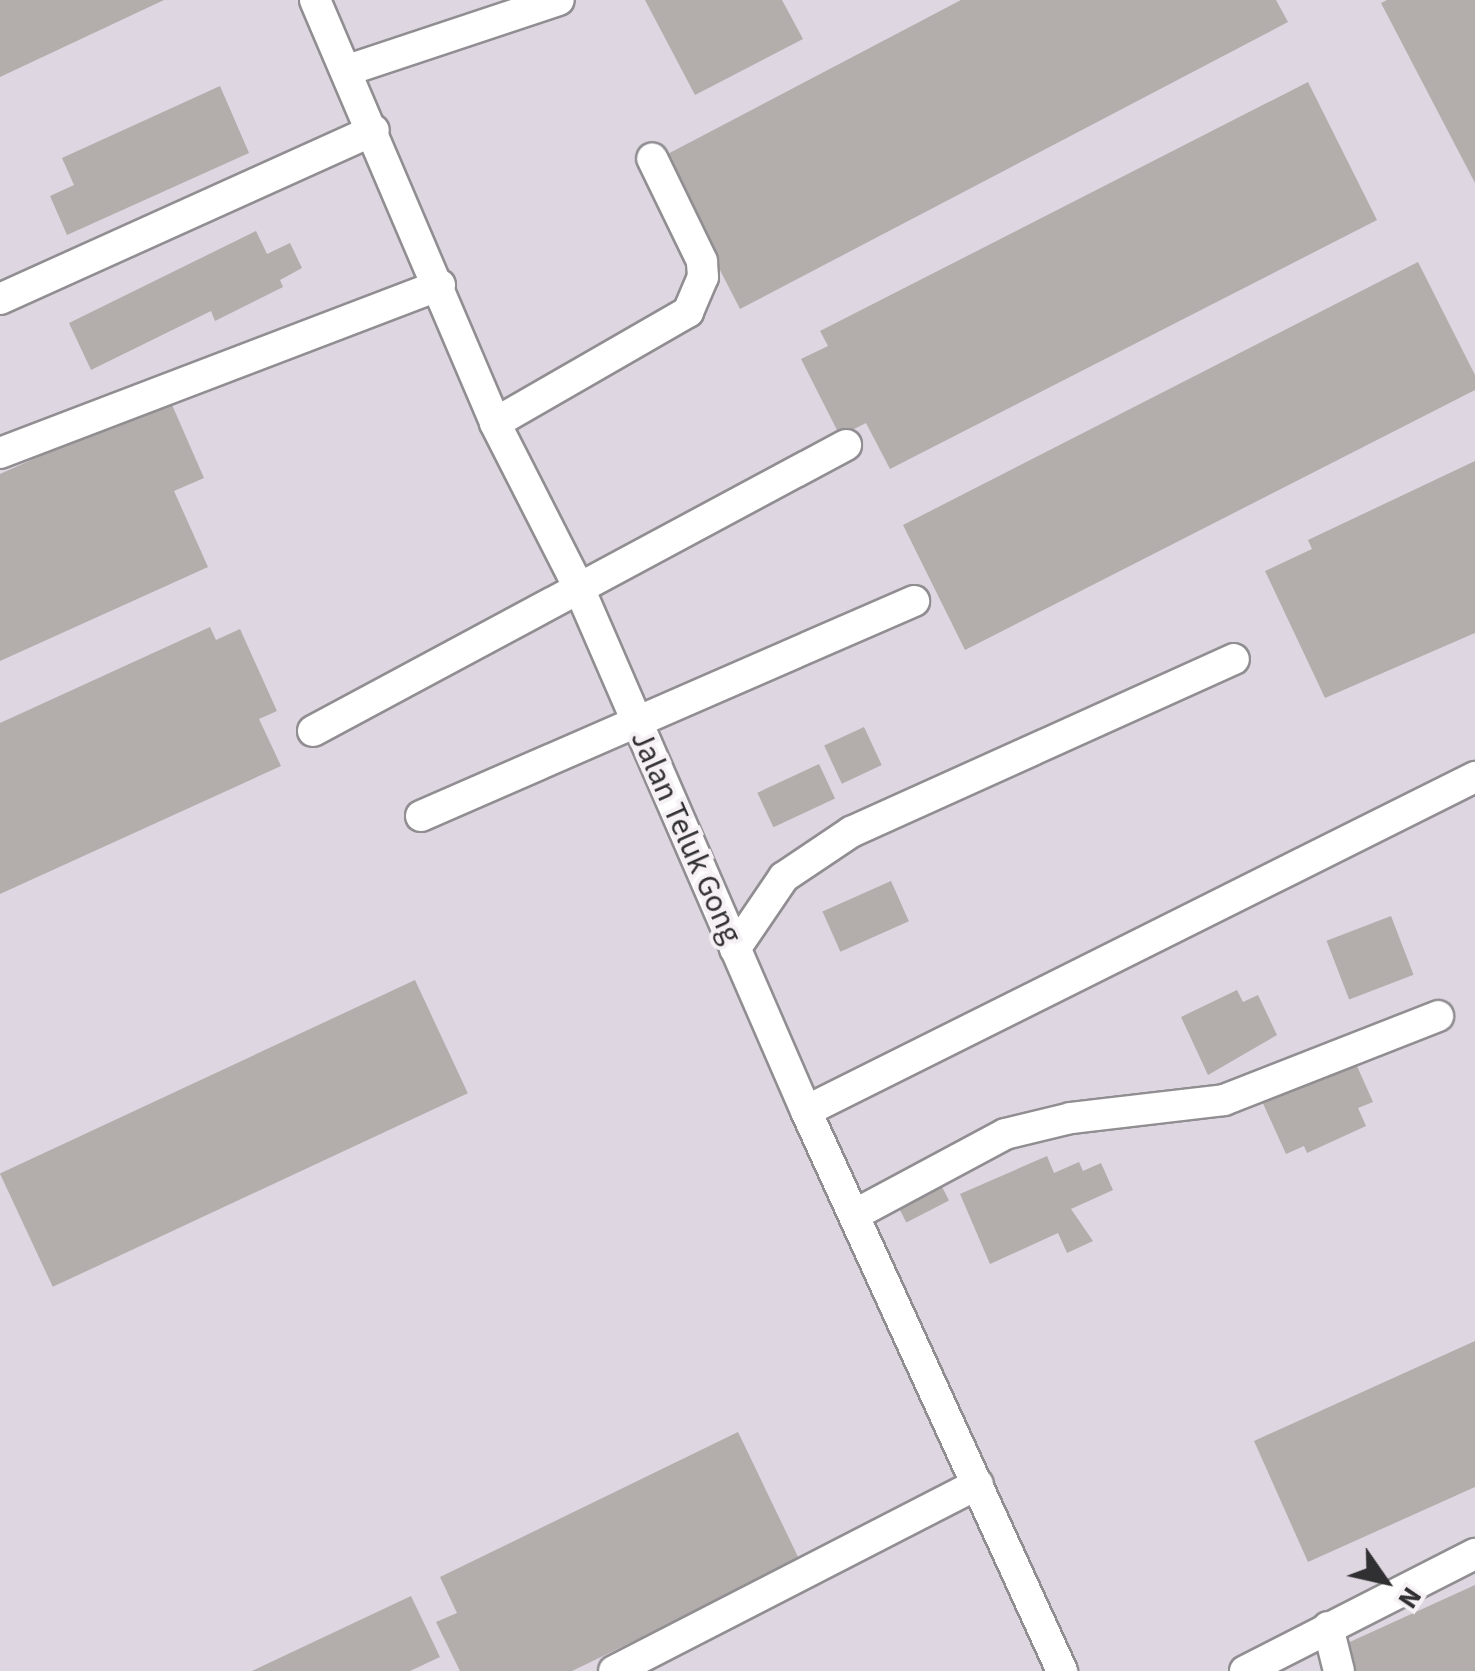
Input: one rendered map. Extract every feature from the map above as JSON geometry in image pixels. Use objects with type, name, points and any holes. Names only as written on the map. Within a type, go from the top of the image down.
[{"type":"street","name":"Jalan Teluk Gong","points":[[315,0],[374,130],[494,422],[579,588],[806,1111],[1062,1671]]},
{"type":"street","points":[[348,70],[560,0]]},
{"type":"street","points":[[0,298],[374,130]]},
{"type":"street","points":[[494,422],[688,312],[703,277],[702,261],[652,158]]},
{"type":"street","points":[[0,453],[440,286]]},
{"type":"street","points":[[313,730],[846,445]]},
{"type":"street","points":[[420,816],[914,601]]},
{"type":"street","points":[[735,949],[784,877],[850,832],[1234,659]]},
{"type":"street","points":[[806,1111],[1475,777]]},
{"type":"street","points":[[854,1215],[1005,1134],[1071,1118],[1236,1096],[1438,1016]]},
{"type":"street","points":[[614,1671],[978,1484]]},
{"type":"street","points":[[1249,1670],[1475,1554]]},
{"type":"street","points":[[1328,1627],[1340,1671]]},
{"type":"shaded area","points":[[0,0],[1475,0],[1475,1671],[0,1671]]},
{"type":"building","points":[[0,0],[164,0],[0,77]]},
{"type":"building","points":[[645,0],[782,0],[803,39],[695,95]]},
{"type":"building","points":[[961,0],[1276,0],[1288,22],[740,309],[662,157]]},
{"type":"building","points":[[1475,0],[1475,183],[1381,3]]},
{"type":"building","points":[[1308,82],[1377,220],[890,469],[866,423],[840,436],[801,359],[828,346],[820,331]]},
{"type":"building","points":[[220,86],[249,153],[67,235],[50,196],[74,185],[62,158]]},
{"type":"building","points":[[256,231],[267,254],[290,243],[302,268],[280,280],[283,287],[215,321],[211,311],[91,370],[69,323]]},
{"type":"building","points":[[1418,262],[1475,375],[1475,390],[965,650],[903,525]]},
{"type":"building","points":[[169,398],[204,478],[174,491],[208,567],[0,661],[0,474]]},
{"type":"building","points":[[1475,461],[1475,633],[1325,698],[1265,571],[1312,549],[1308,540]]},
{"type":"building","points":[[210,627],[216,640],[240,629],[277,711],[259,719],[281,766],[0,894],[0,723]]},
{"type":"building","points":[[864,727],[882,765],[842,784],[824,746]]},
{"type":"building","points":[[819,764],[835,798],[773,827],[757,793]]},
{"type":"building","points":[[891,881],[909,921],[840,952],[822,912]]},
{"type":"building","points":[[1391,916],[1414,975],[1349,1000],[1327,941]]},
{"type":"building","points":[[415,980],[468,1093],[53,1287],[0,1174]]},
{"type":"building","points":[[1237,990],[1243,1002],[1258,995],[1277,1035],[1208,1075],[1181,1017]]},
{"type":"building","points":[[1353,1057],[1373,1102],[1358,1108],[1366,1126],[1307,1153],[1304,1146],[1286,1154],[1261,1099]]},
{"type":"building","points":[[1047,1156],[1054,1173],[1079,1162],[1083,1171],[1101,1163],[1113,1190],[1071,1209],[1093,1241],[1067,1253],[1058,1233],[990,1264],[960,1194]]},
{"type":"building","points":[[935,1173],[949,1201],[906,1222],[892,1195]]},
{"type":"building","points":[[1475,1341],[1475,1487],[1308,1562],[1254,1441]]},
{"type":"building","points":[[738,1432],[800,1561],[572,1671],[460,1671],[436,1622],[457,1613],[440,1577]]},
{"type":"building","points":[[1475,1585],[1475,1671],[1353,1671],[1341,1646]]},
{"type":"building","points":[[411,1596],[440,1657],[410,1671],[252,1671]]}]
